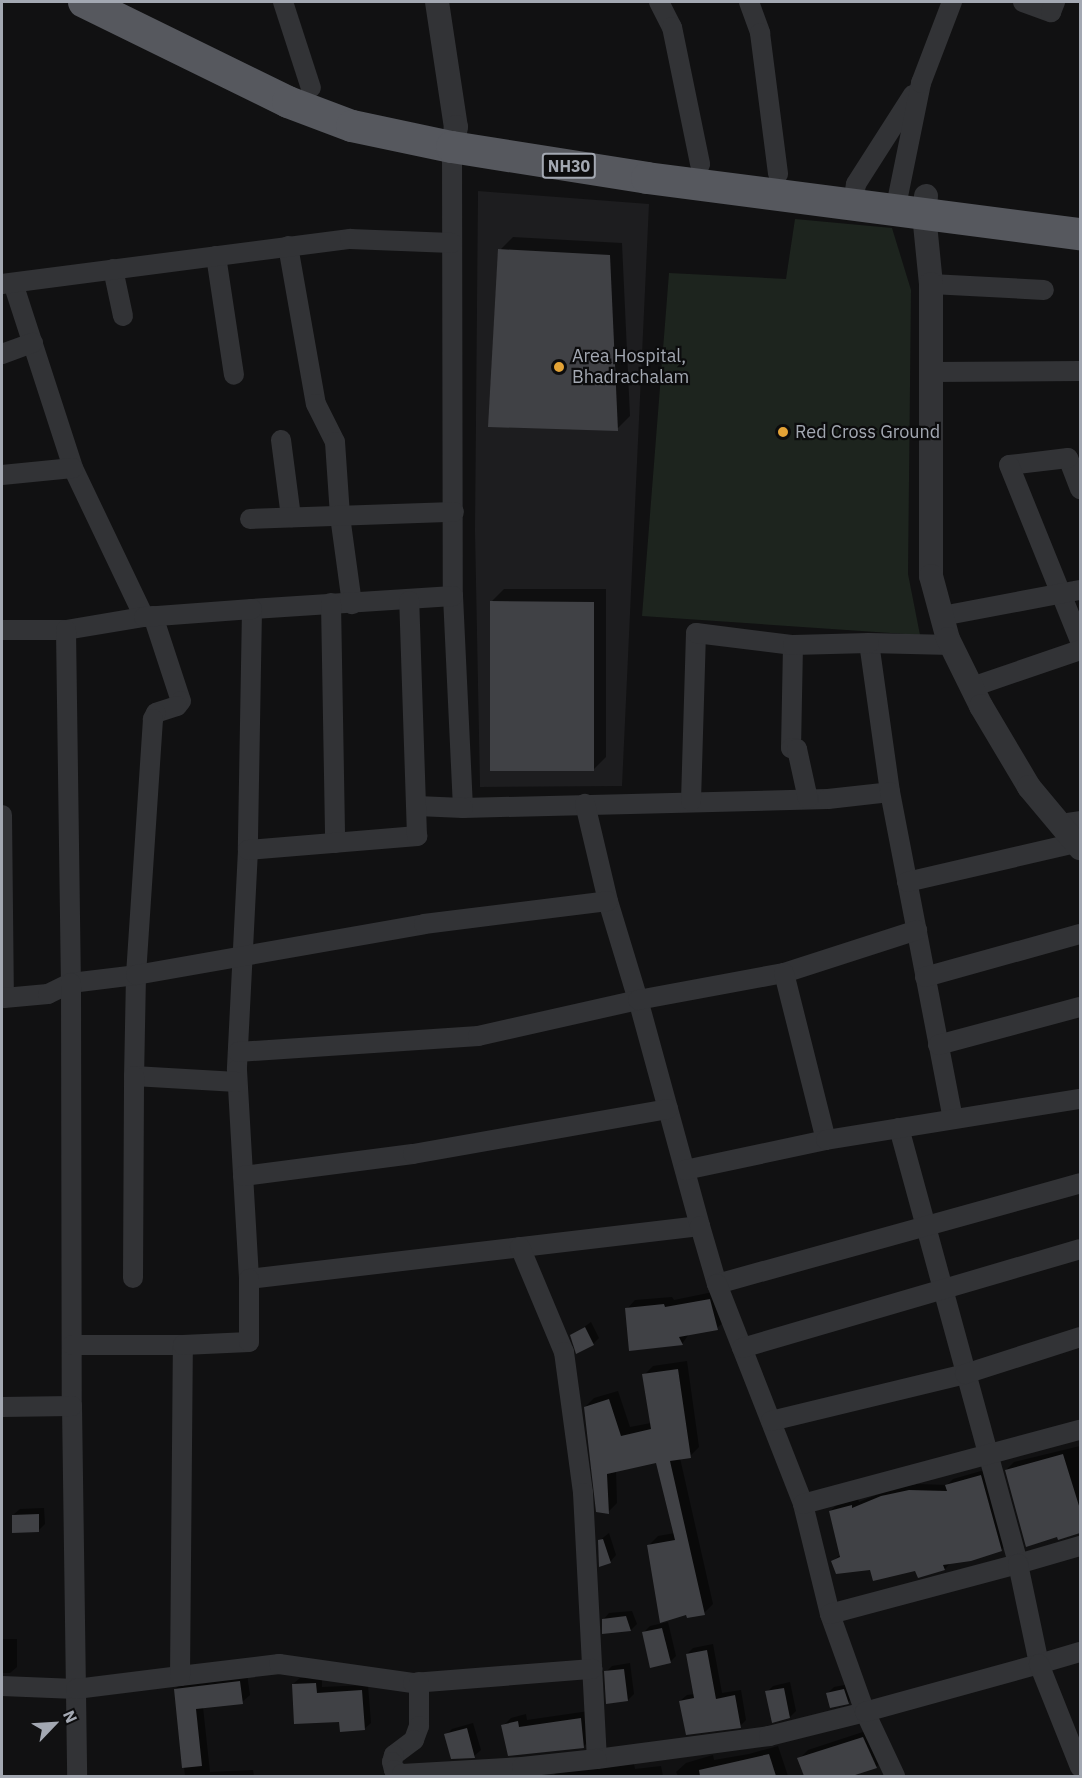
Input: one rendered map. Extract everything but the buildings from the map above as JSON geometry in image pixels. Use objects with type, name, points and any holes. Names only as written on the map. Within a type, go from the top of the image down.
[{"type":"highway","name":"NH30","points":[[84,2],[288,102],[352,126],[778,174],[854,195]]},
{"type":"highway","name":"NH30","points":[[130,2],[311,88],[454,137],[647,178],[854,195],[911,203],[1080,234]]},
{"type":"highway","name":"NH30","points":[[911,203],[1080,214]]},
{"type":"street","points":[[283,2],[311,88]]},
{"type":"street","points":[[437,2],[454,137],[453,596],[463,808]]},
{"type":"street","points":[[659,2],[672,27],[700,164]]},
{"type":"street","points":[[749,2],[760,33],[778,174]]},
{"type":"street","points":[[854,195],[921,82],[952,2]]},
{"type":"street","points":[[1023,2],[1052,12],[1055,2]]},
{"type":"street","points":[[907,882],[1074,834],[1029,787],[972,687],[951,645],[931,576],[931,284],[911,203],[921,82]]},
{"type":"street","points":[[133,1278],[136,975],[153,719],[156,713],[177,706],[181,701],[148,617],[73,468],[33,343],[7,284],[350,239],[452,243]]},
{"type":"street","points":[[288,246],[316,404],[335,442],[340,516],[352,604]]},
{"type":"street","points":[[216,256],[234,375]]},
{"type":"street","points":[[113,269],[123,316]]},
{"type":"street","points":[[931,284],[1044,290]]},
{"type":"street","points":[[2,354],[33,343]]},
{"type":"street","points":[[931,372],[1080,371]]},
{"type":"street","points":[[281,440],[291,517]]},
{"type":"street","points":[[1080,489],[1074,458],[1009,465],[1071,592],[1080,641]]},
{"type":"street","points":[[2,475],[73,468]]},
{"type":"street","points":[[250,519],[454,512]]},
{"type":"street","points":[[942,616],[1071,592]]},
{"type":"street","points":[[2,630],[66,630],[148,617],[331,603],[409,601],[453,596]]},
{"type":"street","points":[[248,850],[417,836],[409,601]]},
{"type":"street","points":[[331,603],[335,843]]},
{"type":"street","points":[[72,1345],[183,1345],[249,1342],[249,1279],[237,1052],[244,957],[248,850],[252,609]]},
{"type":"street","points":[[66,630],[77,1776]]},
{"type":"street","points":[[691,801],[696,633],[793,645],[869,643],[951,645]]},
{"type":"street","points":[[869,643],[890,792],[953,1119]]},
{"type":"street","points":[[793,645],[791,748],[797,748],[808,799]]},
{"type":"street","points":[[972,687],[1080,650]]},
{"type":"street","points":[[417,807],[463,808],[808,799],[890,792]]},
{"type":"street","points":[[585,804],[608,901],[717,1284],[803,1504],[830,1614],[865,1712],[895,1776]]},
{"type":"street","points":[[2,825],[3,998],[48,994],[71,983],[244,957],[424,924],[608,901]]},
{"type":"street","points":[[237,1052],[478,1036],[638,1000],[784,974],[917,930]]},
{"type":"street","points":[[925,977],[1080,934]]},
{"type":"street","points":[[784,974],[826,1140]]},
{"type":"street","points":[[938,1045],[1080,1007]]},
{"type":"street","points":[[134,1076],[237,1082]]},
{"type":"street","points":[[685,1170],[826,1140],[1080,1099]]},
{"type":"street","points":[[243,1176],[412,1154],[668,1109]]},
{"type":"street","points":[[898,1128],[1018,1564],[1039,1664],[1080,1767]]},
{"type":"street","points":[[717,1284],[1080,1184]]},
{"type":"street","points":[[249,1279],[700,1226]]},
{"type":"street","points":[[519,1247],[564,1352],[583,1493],[597,1759]]},
{"type":"street","points":[[742,1348],[1080,1249]]},
{"type":"street","points":[[771,1422],[965,1374],[1080,1337]]},
{"type":"street","points":[[180,1676],[183,1345]]},
{"type":"street","points":[[2,1407],[72,1406]]},
{"type":"street","points":[[803,1504],[1080,1430]]},
{"type":"street","points":[[830,1614],[1080,1546]]},
{"type":"street","points":[[419,1682],[419,1726],[414,1740],[394,1755],[392,1762],[394,1770],[402,1774],[522,1767],[769,1736],[865,1712],[1080,1652]]},
{"type":"street","points":[[2,1686],[76,1689],[279,1664],[419,1682],[592,1669]]},
{"type":"shaded area","name":"Area Hospital, Bhadrachalam","points":[[478,191],[649,204],[622,786],[480,787],[475,531]]},
{"type":"shaded area","name":"Red Cross Ground","points":[[795,219],[892,228],[911,290],[908,574],[920,635],[642,616],[669,273],[786,279]]},
{"type":"place","name":"Area Hospital, Bhadrachalam","points":[[559,367]]},
{"type":"place","name":"Red Cross Ground","points":[[783,432]]}]
